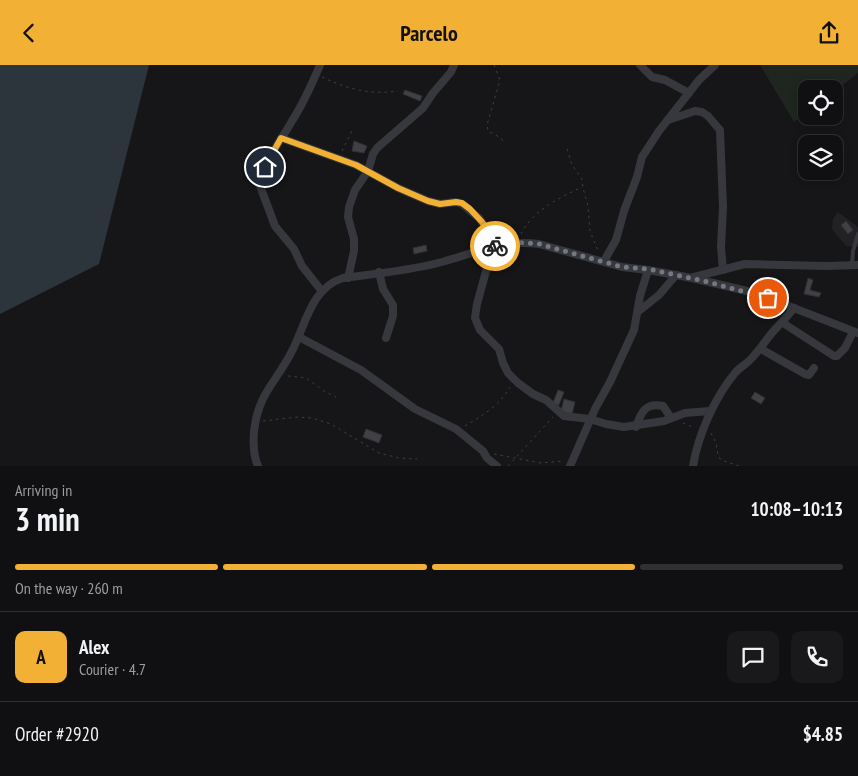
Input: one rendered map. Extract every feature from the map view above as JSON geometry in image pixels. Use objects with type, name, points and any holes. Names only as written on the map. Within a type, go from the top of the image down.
[{"type":"street","points":[[320,65],[298,111],[281,138],[259,183],[275,226],[294,249],[302,266],[321,290]]},
{"type":"street","points":[[348,277],[354,251],[354,239],[348,217],[349,207],[355,190],[368,171],[373,154],[377,148],[423,108],[432,93],[451,72],[454,65]]},
{"type":"street","points":[[640,65],[652,77],[665,80],[689,93]]},
{"type":"street","points":[[605,259],[616,240],[642,157],[699,80],[715,65]]},
{"type":"street","points":[[668,120],[695,111],[702,112],[720,130],[723,207],[721,247],[724,270]]},
{"type":"street","points":[[281,138],[356,165],[398,188],[428,201],[445,204],[456,202],[466,205],[479,218],[494,241],[477,304],[475,318],[480,330],[499,349],[503,363],[514,380],[531,393],[546,400],[561,414],[606,424],[636,427],[685,413],[710,411]]},
{"type":"street","points":[[258,466],[254,456],[255,422],[262,398],[290,354],[321,290],[336,280],[436,263],[494,246],[519,242],[539,244],[576,255],[605,259],[622,267],[648,269],[747,291],[855,333],[842,352],[834,356],[783,323]]},
{"type":"street","points":[[692,278],[745,264],[855,265]]},
{"type":"street","points":[[571,464],[590,419],[634,331],[639,311],[640,296],[648,269]]},
{"type":"street","points":[[379,272],[382,289],[393,305],[394,316],[386,338]]},
{"type":"street","points":[[639,311],[659,295],[676,275]]},
{"type":"street","points":[[694,466],[697,448],[710,411],[735,373],[760,349],[794,308]]},
{"type":"street","points":[[299,337],[360,370],[415,409],[458,431],[497,466]]},
{"type":"street","points":[[760,349],[807,375],[814,368]]},
{"type":"street","points":[[636,427],[646,407],[654,404],[663,406],[672,418]]},
{"type":"street","points":[[483,466],[485,454]]},
{"type":"lane","points":[[855,265],[853,251],[858,234]]},
{"type":"path","points":[[494,65],[500,80],[486,125],[488,131],[501,137],[504,143]]},
{"type":"path","points":[[316,74],[360,91],[387,93],[398,91]]},
{"type":"path","points":[[339,159],[353,129]]},
{"type":"path","points":[[567,149],[572,165],[581,176],[588,206],[590,231],[595,246],[605,259]]},
{"type":"path","points":[[519,242],[526,227],[536,215],[550,204],[583,187]]},
{"type":"path","points":[[276,375],[306,378],[336,397]]},
{"type":"path","points":[[458,431],[494,407],[514,380]]},
{"type":"path","points":[[508,466],[546,423],[561,414]]},
{"type":"path","points":[[255,422],[298,417],[312,418],[331,424],[379,453],[399,458],[417,459]]},
{"type":"path","points":[[672,418],[705,427],[716,443],[719,457],[724,461],[740,466]]},
{"type":"path","points":[[485,454],[540,463],[557,460],[571,464]]},
{"type":"shaded area","points":[[0,65],[149,65],[99,264],[0,314]]},
{"type":"shaded area","points":[[760,65],[858,65],[858,73],[843,85],[843,80],[798,80],[798,119],[794,122]]},
{"type":"shaded area","points":[[838,212],[858,227],[858,247],[846,246],[832,229],[833,219]]},
{"type":"building","points":[[405,90],[422,96],[420,101],[403,94]]},
{"type":"building","points":[[354,141],[367,146],[364,153],[352,151]]},
{"type":"building","points":[[846,221],[853,230],[848,234],[841,225]]},
{"type":"building","points":[[426,245],[427,251],[414,254],[413,248]]},
{"type":"building","points":[[808,278],[813,280],[810,290],[821,293],[819,297],[804,294]]},
{"type":"building","points":[[558,390],[564,392],[559,405],[553,403]]},
{"type":"building","points":[[755,392],[765,398],[761,404],[751,398]]},
{"type":"building","points":[[564,399],[575,402],[572,414],[561,411]]},
{"type":"building","points":[[366,429],[382,435],[379,443],[363,437]]},
{"type":"way so far","points":[[495,246],[512,242],[539,244],[622,267],[648,269],[747,291],[768,298]]},
{"type":"route","points":[[265,167],[281,138],[298,143],[356,165],[420,199],[440,204],[456,202],[466,205],[482,222],[493,238],[495,246]]}]
